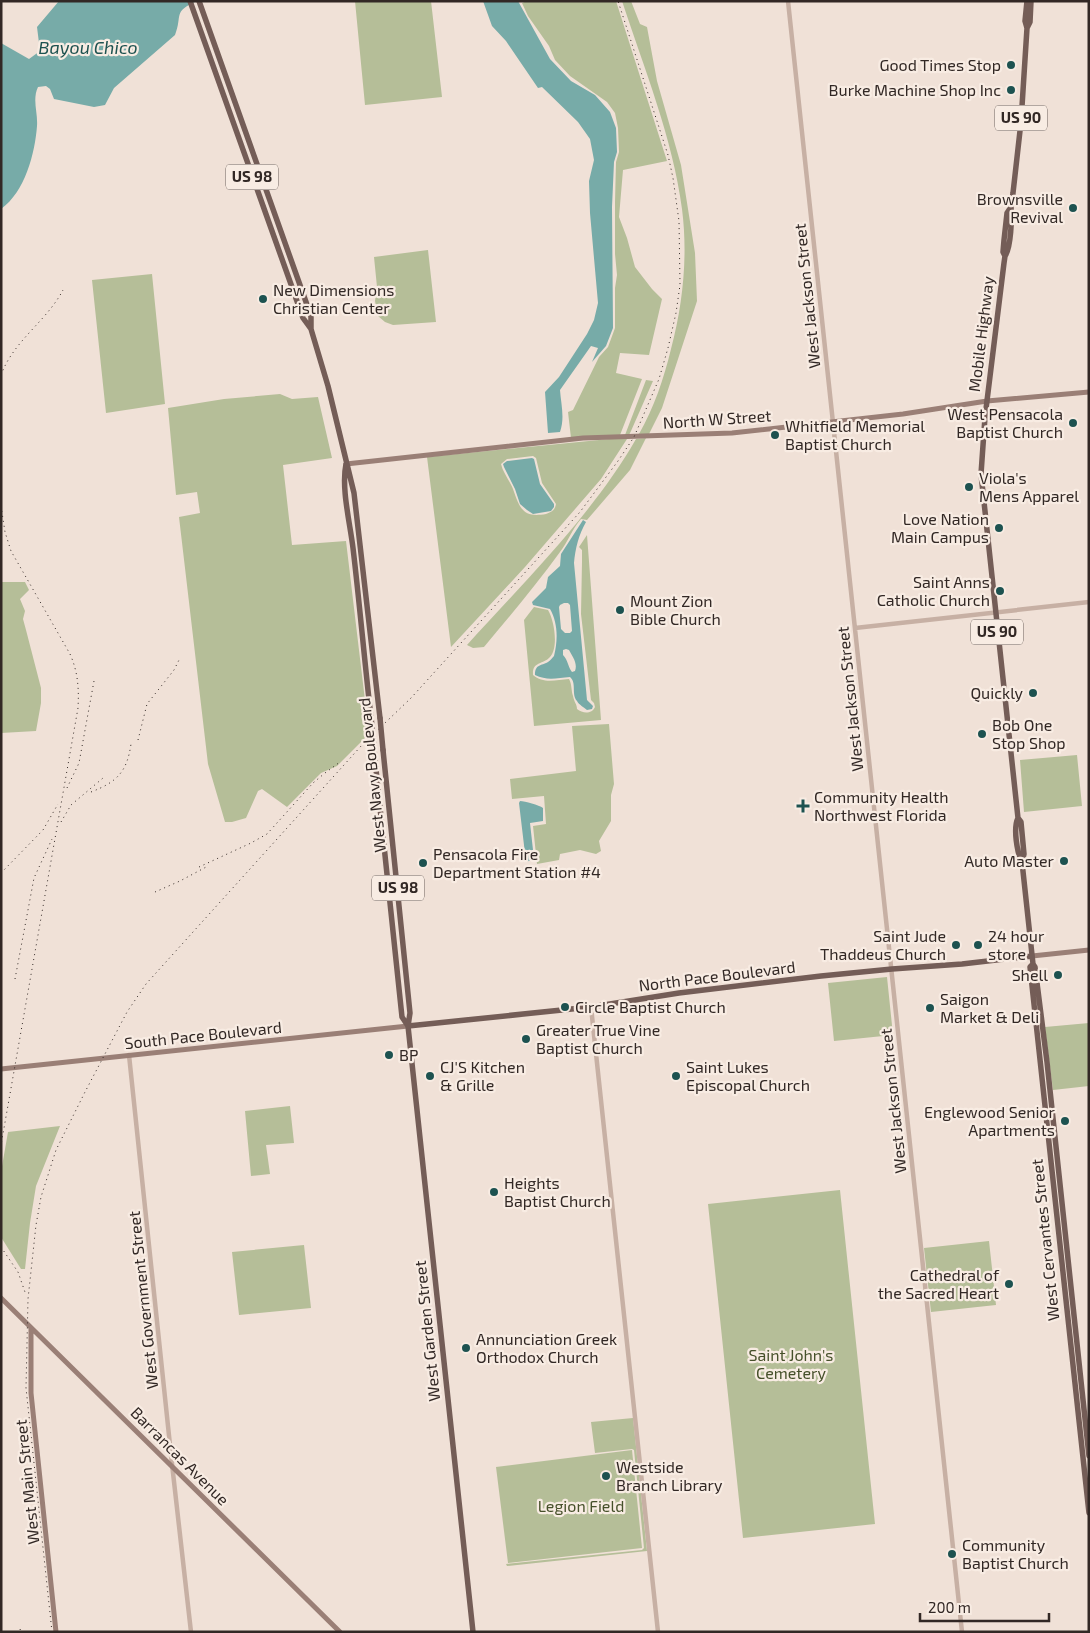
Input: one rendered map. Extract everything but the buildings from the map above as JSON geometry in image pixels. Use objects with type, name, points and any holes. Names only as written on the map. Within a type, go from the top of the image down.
[{"type":"main road","name":"West Navy Boulevard","points":[[190,1],[303,318],[311,329]]},
{"type":"main road","name":"West Navy Boulevard","points":[[199,1],[311,316],[311,329],[328,386],[346,464],[351,475],[359,524],[384,750],[410,1014],[408,1026]]},
{"type":"main road","name":"Mobile Highway","points":[[982,445],[1005,256],[1012,214],[1010,207],[1021,115],[1027,28],[1026,1]]},
{"type":"main road","name":"Mobile Highway","points":[[1027,28],[1030,22],[1031,1]]},
{"type":"main road","name":"North W Street","points":[[346,464],[583,438],[732,433],[904,414],[987,401],[1089,392]]},
{"type":"main road","name":"West Cervantes Street","points":[[982,445],[981,474],[995,612],[1018,818],[1024,854],[1022,862],[1032,956],[1047,1062],[1089,1456]]},
{"type":"main road","name":"West Navy Boulevard","points":[[346,464],[344,486],[352,532],[402,1017],[408,1026]]},
{"type":"main road","name":"North Pace Boulevard","points":[[408,1026],[591,1007],[679,993],[892,969],[962,964],[1089,950]]},
{"type":"main road","name":"West Cervantes Street","points":[[1033,964],[1030,968],[1089,1514]]},
{"type":"main road","name":"South Pace Boulevard","points":[[1,1069],[408,1026]]},
{"type":"main road","name":"West Garden Street","points":[[408,1026],[473,1632]]},
{"type":"main road","name":"Barrancas Avenue","points":[[1,1298],[172,1464],[340,1632]]},
{"type":"main road","name":"West Main Street","points":[[31,1328],[32,1400],[56,1632]]},
{"type":"main road","points":[[1082,1452],[1086,1461],[1089,1482]]},
{"type":"street","name":"West Jackson Street","points":[[788,1],[962,1632]]},
{"type":"street","points":[[855,628],[1089,602]]},
{"type":"street","points":[[591,1007],[658,1632]]},
{"type":"street","name":"West Government Street","points":[[129,1055],[191,1632]]},
{"type":"green space","points":[[355,1],[431,1],[442,97],[365,105]]},
{"type":"green space","points":[[527,1],[616,1],[667,161],[623,170],[619,217],[635,267],[662,299],[649,355],[620,353],[616,373],[642,379],[620,435],[571,438],[568,412],[573,410],[599,357],[608,347],[615,328],[615,288],[617,275],[615,202],[616,162],[619,152],[615,113],[607,102],[570,76],[555,60],[549,46],[528,16],[522,3]]},
{"type":"green space","points":[[622,1],[631,1],[640,24],[647,27],[657,81],[681,165],[695,253],[697,301],[662,408],[649,434],[639,434],[658,393],[679,315],[683,280],[684,227],[678,183],[665,130]]},
{"type":"green space","points":[[428,250],[436,322],[393,325],[385,322],[378,316],[375,301],[377,287],[374,257]]},
{"type":"green space","points":[[152,274],[165,404],[106,413],[92,280]]},
{"type":"green space","points":[[646,380],[653,381],[629,435],[625,435]]},
{"type":"green space","points":[[280,394],[292,399],[318,397],[332,458],[283,465],[292,545],[346,541],[369,734],[337,766],[321,773],[287,807],[262,789],[258,791],[246,818],[225,822],[208,764],[179,517],[200,513],[197,492],[176,495],[168,408],[224,399]]},
{"type":"green space","points":[[646,438],[630,470],[587,520],[581,519],[551,564],[484,647],[473,648],[467,645],[579,520],[619,467],[636,439]]},
{"type":"green space","points":[[609,439],[627,439],[601,479],[525,567],[451,647],[427,457]],"holes":[[[533,456],[536,458],[542,483],[556,504],[552,512],[532,515],[520,507],[501,464],[507,459]]]},
{"type":"green space","points":[[587,535],[601,720],[534,726],[524,620],[534,607],[548,610],[554,627],[555,640],[553,653],[534,667],[533,675],[541,680],[569,679],[577,709],[587,713],[595,707],[591,700],[581,614],[582,550],[579,547]]},
{"type":"green space","points":[[1,582],[25,582],[29,590],[20,599],[25,611],[23,619],[41,688],[41,703],[36,731],[1,733]]},
{"type":"green space","points":[[609,724],[614,784],[611,795],[611,821],[599,841],[601,851],[596,854],[580,850],[560,854],[559,860],[537,864],[533,826],[546,824],[544,796],[512,799],[510,779],[576,771],[572,726]]},
{"type":"green space","points":[[1077,755],[1082,806],[1024,812],[1020,760]]},
{"type":"green space","points":[[887,977],[893,1035],[834,1041],[828,983]]},
{"type":"green space","points":[[1089,1023],[1089,1086],[1053,1090],[1045,1027]]},
{"type":"green space","points":[[290,1106],[294,1143],[266,1145],[270,1174],[251,1176],[245,1111]]},
{"type":"green space","points":[[60,1126],[36,1186],[25,1269],[21,1269],[1,1237],[1,1172],[8,1132]]},
{"type":"green space","name":"Saint John's Cemetery","points":[[840,1190],[875,1524],[743,1538],[708,1204]]},
{"type":"green space","points":[[989,1241],[996,1305],[931,1312],[924,1248]]},
{"type":"green space","points":[[304,1245],[311,1308],[239,1315],[232,1252]]},
{"type":"green space","points":[[633,1418],[647,1551],[507,1566],[506,1564],[642,1550],[644,1548],[634,1450],[595,1453],[591,1422]]},
{"type":"green space","name":"Legion Field","points":[[632,1450],[642,1548],[508,1563],[496,1467]]},
{"type":"water","name":"Bayou Chico","points":[[59,1],[197,1],[181,11],[175,35],[114,88],[105,105],[94,107],[54,99],[50,89],[46,86],[38,87],[35,101],[37,126],[31,160],[16,193],[1,209],[1,43],[29,59],[40,51],[37,27]]},
{"type":"water","points":[[483,1],[518,1],[550,59],[571,81],[595,95],[610,112],[616,128],[617,152],[614,162],[612,207],[613,328],[606,346],[592,362],[598,348],[591,346],[560,390],[562,416],[560,432],[548,433],[545,392],[559,377],[587,334],[594,320],[598,303],[589,181],[594,160],[590,139],[578,122],[542,87],[538,88],[506,41],[492,26]]},
{"type":"water","points":[[534,459],[540,484],[554,504],[551,511],[533,514],[520,504],[503,464],[507,461]]},
{"type":"water","points":[[583,520],[586,522],[575,552],[574,563],[587,700],[593,706],[592,709],[587,710],[575,698],[573,682],[570,677],[548,679],[535,675],[537,667],[548,662],[554,656],[556,632],[555,620],[550,609],[533,605],[532,602],[546,588],[548,577],[560,566],[561,554]],"holes":[[[564,603],[570,605],[572,631],[570,633],[565,633],[561,629],[559,607]],[[563,650],[569,650],[573,657],[575,671],[572,672],[563,655]]]},
{"type":"water","points":[[520,801],[532,803],[543,808],[543,821],[530,823],[534,859],[526,862],[519,803]]},
{"type":"railway","points":[[52,1632],[26,1388],[28,1299],[36,1225],[41,1197],[56,1150],[127,1012],[146,984],[362,745],[411,698],[580,512],[634,437],[659,379],[676,313],[680,285],[679,221],[668,155],[618,1]]},
{"type":"railway","points":[[1,375],[14,351],[48,312],[63,290]]},
{"type":"railway","points":[[1,506],[5,532],[11,551],[73,661],[78,694],[78,708],[1,1145]]},
{"type":"railway","points":[[138,740],[147,704],[174,670],[179,660]]},
{"type":"railway","points":[[67,788],[79,763],[94,681]]},
{"type":"railway","points":[[91,792],[108,784],[119,775],[127,762],[131,744]]},
{"type":"railway","points":[[199,867],[267,834],[313,783],[340,762]]},
{"type":"railway","points":[[61,822],[71,805],[103,778]]},
{"type":"railway","points":[[1,873],[43,830],[58,804]]},
{"type":"railway","points":[[15,979],[34,878],[52,839]]},
{"type":"railway","points":[[155,892],[208,866]]},
{"type":"railway","points":[[1,1247],[18,1272],[26,1295]]},
{"type":"place","name":"Good Times Stop","points":[[1011,65]]},
{"type":"place","name":"Burke Machine Shop Inc","points":[[1011,90]]},
{"type":"place","name":"Brownsville Revival","points":[[1073,208]]},
{"type":"place","name":"New Dimensions Christian Center","points":[[263,299]]},
{"type":"place","name":"West Pensacola Baptist Church","points":[[1073,423]]},
{"type":"place","name":"Whitfield Memorial Baptist Church","points":[[775,435]]},
{"type":"place","name":"Viola's Mens Apparel","points":[[969,487]]},
{"type":"place","name":"Love Nation Main Campus","points":[[999,528]]},
{"type":"place","name":"Saint Anns Catholic Church","points":[[1000,591]]},
{"type":"place","name":"Mount Zion Bible Church","points":[[620,610]]},
{"type":"place","name":"Quickly","points":[[1033,693]]},
{"type":"place","name":"Bob One Stop Shop","points":[[982,734]]},
{"type":"place","name":"Community Health Northwest Florida","points":[[803,806]]},
{"type":"place","name":"Auto Master","points":[[1064,861]]},
{"type":"place","name":"Pensacola Fire Department Station #4","points":[[423,863]]},
{"type":"place","name":"Saint Jude Thaddeus Church","points":[[956,945]]},
{"type":"place","name":"24 hour store","points":[[978,945]]},
{"type":"place","name":"Shell","points":[[1058,975]]},
{"type":"place","name":"Circle Baptist Church","points":[[565,1007]]},
{"type":"place","name":"Saigon Market & Deli","points":[[930,1008]]},
{"type":"place","name":"Greater True Vine Baptist Church","points":[[526,1039]]},
{"type":"place","name":"BP","points":[[389,1055]]},
{"type":"place","name":"CJ'S Kitchen & Grille","points":[[430,1076]]},
{"type":"place","name":"Saint Lukes Episcopal Church","points":[[676,1076]]},
{"type":"place","name":"Englewood Senior Apartments","points":[[1065,1121]]},
{"type":"place","name":"Heights Baptist Church","points":[[494,1192]]},
{"type":"place","name":"Cathedral of the Sacred Heart","points":[[1009,1284]]},
{"type":"place","name":"Annunciation Greek Orthodox Church","points":[[466,1348]]},
{"type":"place","name":"Westside Branch Library","points":[[606,1476]]},
{"type":"place","name":"Community Baptist Church","points":[[952,1554]]}]
